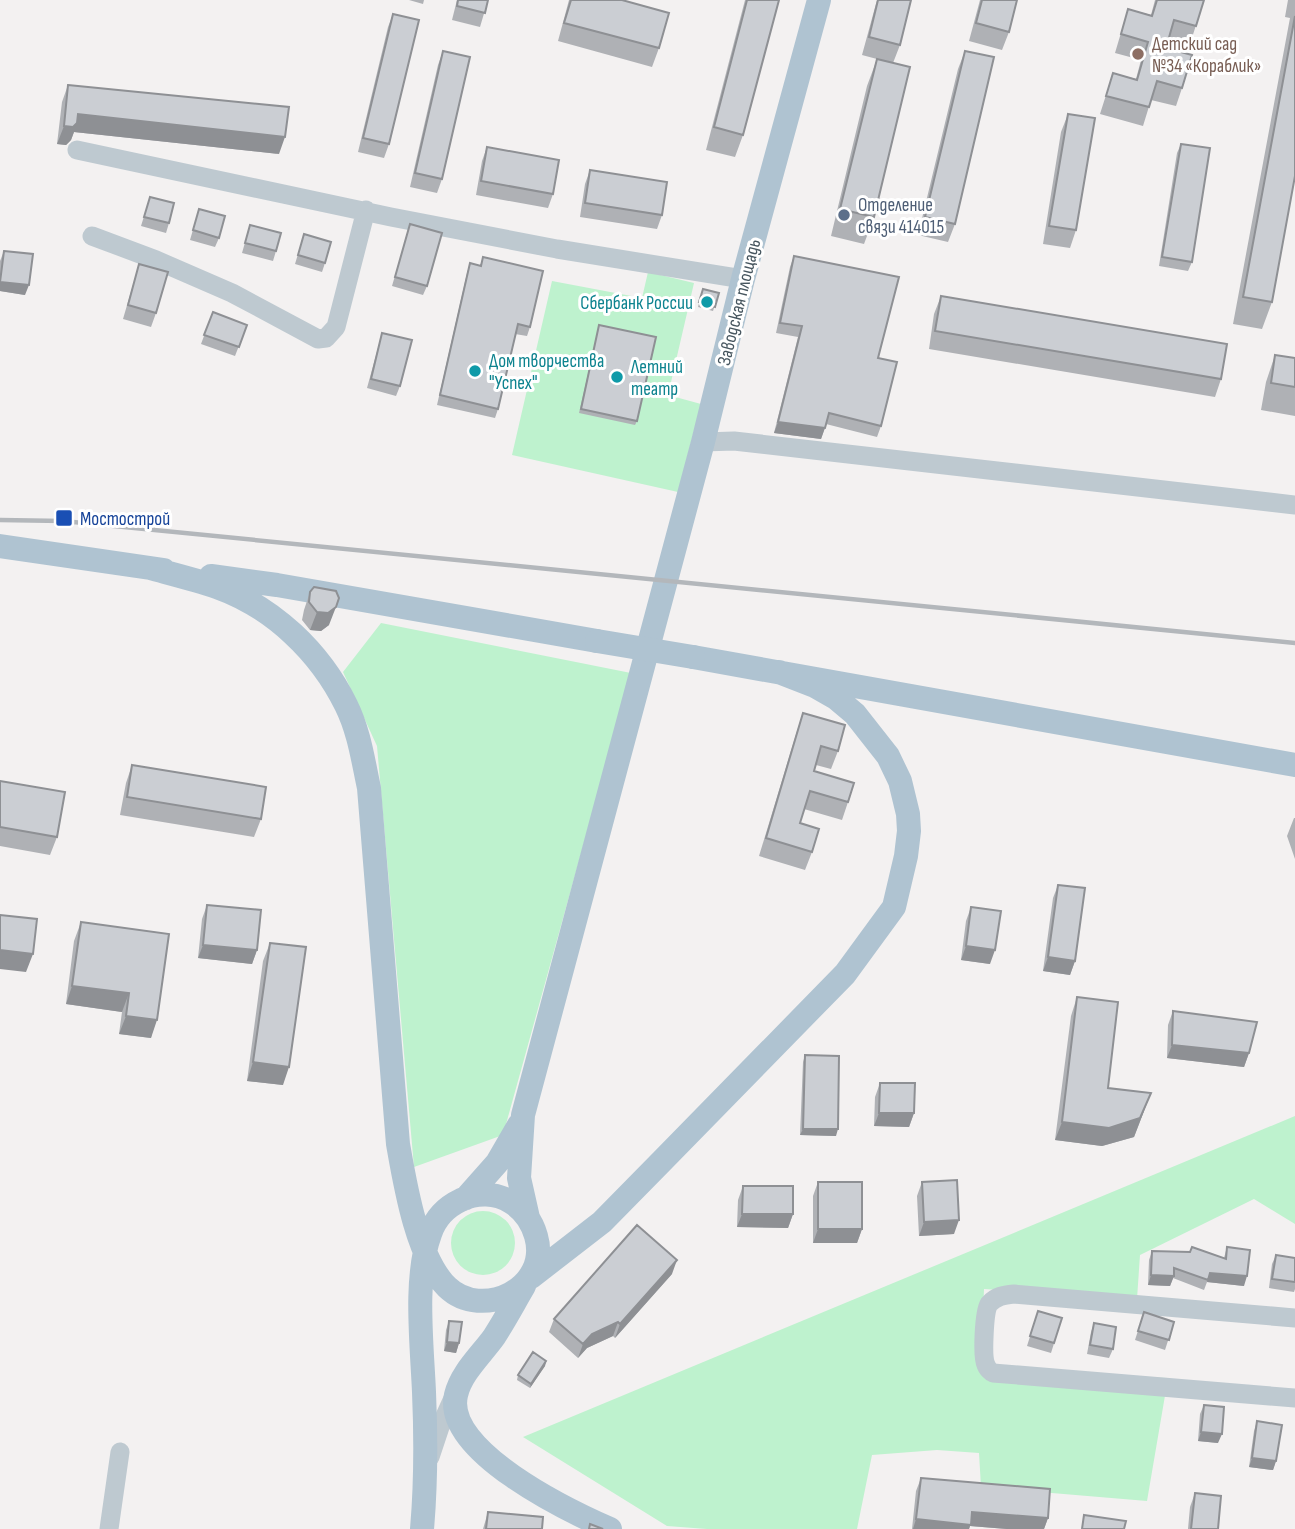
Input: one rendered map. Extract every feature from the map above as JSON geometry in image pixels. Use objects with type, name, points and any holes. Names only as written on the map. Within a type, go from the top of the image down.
[{"type":"main road","name":"Заводская площадь","points":[[523,1115],[819,0]]},
{"type":"main road","points":[[0,546],[277,585],[1295,765]]},
{"type":"main road","points":[[150,568],[219,588],[267,614],[309,650],[329,674],[347,706],[360,742],[369,788],[398,1144],[405,1182],[425,1250],[438,1276],[448,1288],[460,1296],[475,1300],[504,1296],[602,1222],[845,974],[894,907],[909,831],[900,781],[880,746],[855,714],[836,698],[779,672]]},
{"type":"main road","points":[[466,1198],[504,1153],[523,1115]]},
{"type":"main road","points":[[523,1115],[519,1178],[538,1247],[537,1266],[494,1337],[458,1388],[455,1412],[475,1446],[512,1476],[584,1518],[610,1529]]},
{"type":"main road","points":[[422,1529],[427,1468],[422,1332],[422,1270],[425,1250],[438,1218],[448,1208],[466,1198],[485,1194],[506,1199],[528,1218]]},
{"type":"street","points":[[77,150],[366,210],[391,218],[557,249],[743,279]]},
{"type":"street","points":[[92,236],[232,293],[318,339],[326,338],[336,327],[366,210]]},
{"type":"street","points":[[703,442],[734,441],[1295,505]]},
{"type":"street","points":[[1295,1318],[1003,1295],[996,1298],[986,1310],[984,1359],[993,1373],[1295,1398]]},
{"type":"street","points":[[427,1468],[440,1427],[458,1388]]},
{"type":"street","points":[[109,1529],[120,1452]]},
{"type":"green space","points":[[648,272],[694,283],[668,395],[701,404],[678,492],[512,455],[552,281],[642,298]]},
{"type":"green space","points":[[381,623],[631,673],[503,1135],[414,1167],[377,746],[343,672]]},
{"type":"green space","points":[[1295,1116],[1295,1224],[1254,1199],[1140,1255],[1137,1299],[984,1289],[981,1366],[993,1373],[1168,1378],[1147,1501],[981,1487],[979,1453],[937,1450],[872,1455],[857,1529],[707,1529],[667,1526],[523,1437]]},
{"type":"green space","points":[[483,1211],[501,1217],[509,1225],[515,1243],[509,1261],[501,1269],[483,1275],[465,1269],[457,1261],[451,1243],[457,1225],[465,1217]]},
{"type":"building","points":[[458,0],[488,0],[485,13],[457,6]]},
{"type":"building","points":[[571,0],[622,0],[669,13],[659,48],[564,23]]},
{"type":"building","points":[[747,0],[779,0],[743,135],[714,127]]},
{"type":"building","points":[[878,0],[911,0],[900,45],[869,37]]},
{"type":"building","points":[[982,0],[1017,0],[1009,32],[976,23]]},
{"type":"building","points":[[1157,0],[1204,0],[1196,26],[1174,20],[1166,48],[1192,55],[1182,88],[1157,81],[1149,107],[1106,96],[1113,73],[1137,80],[1148,42],[1121,34],[1128,9],[1152,16]]},
{"type":"building","points":[[393,14],[419,20],[389,144],[363,138]]},
{"type":"building","points":[[1295,16],[1295,176],[1272,302],[1243,297]]},
{"type":"building","points":[[443,51],[470,57],[442,179],[415,173]]},
{"type":"building","points":[[965,51],[994,57],[955,224],[925,217]]},
{"type":"building","points":[[877,59],[910,67],[874,217],[840,209]]},
{"type":"building","points":[[68,85],[289,107],[285,137],[78,114],[77,123],[73,127],[64,126]]},
{"type":"building","points":[[1068,114],[1095,118],[1076,230],[1049,226]]},
{"type":"building","points":[[1181,144],[1210,148],[1192,262],[1162,257]]},
{"type":"building","points":[[487,147],[559,160],[553,194],[481,181]]},
{"type":"building","points":[[590,170],[667,182],[662,215],[585,203]]},
{"type":"building","points":[[150,197],[174,203],[169,223],[144,217]]},
{"type":"building","points":[[199,209],[225,216],[219,238],[193,230]]},
{"type":"building","points":[[410,224],[442,233],[427,286],[395,277]]},
{"type":"building","points":[[250,225],[281,233],[276,251],[245,243]]},
{"type":"building","points":[[304,234],[331,242],[325,263],[298,255]]},
{"type":"building","points":[[4,251],[33,254],[29,285],[0,282]]},
{"type":"building","points":[[794,256],[899,277],[878,358],[897,362],[881,426],[829,413],[825,428],[778,422],[802,326],[780,323]]},
{"type":"building","name":"Дом творчества \"Успех\"","points":[[483,257],[543,271],[530,327],[518,324],[498,409],[440,395],[470,263],[481,266]]},
{"type":"building","points":[[139,264],[168,272],[156,313],[128,305]]},
{"type":"building","name":"Сбербанк России","points":[[703,289],[719,293],[715,307],[699,302]]},
{"type":"building","points":[[941,296],[1227,344],[1221,379],[935,331]]},
{"type":"building","points":[[213,312],[247,325],[239,347],[204,335]]},
{"type":"building","name":"Летний театр","points":[[599,325],[656,337],[637,421],[581,409]]},
{"type":"building","points":[[382,333],[412,340],[400,386],[371,379]]},
{"type":"building","points":[[1275,355],[1295,358],[1295,387],[1271,383]]},
{"type":"building","points":[[314,587],[336,591],[339,598],[336,607],[328,613],[317,612],[309,602],[310,592]]},
{"type":"building","points":[[803,713],[845,725],[838,751],[821,746],[814,771],[854,783],[848,802],[810,791],[800,823],[819,829],[812,852],[766,838]]},
{"type":"building","points":[[132,765],[266,787],[261,819],[127,797]]},
{"type":"building","points":[[0,781],[65,792],[57,837],[0,827]]},
{"type":"building","points":[[1058,885],[1085,888],[1075,961],[1048,957]]},
{"type":"building","points":[[207,905],[261,910],[257,950],[203,945]]},
{"type":"building","points":[[971,907],[1001,911],[995,950],[966,946]]},
{"type":"building","points":[[0,915],[37,919],[33,954],[0,950]]},
{"type":"building","points":[[81,922],[169,934],[157,1020],[126,1016],[129,993],[72,986]]},
{"type":"building","points":[[270,943],[306,947],[289,1067],[253,1062]]},
{"type":"building","points":[[1077,997],[1118,1002],[1108,1088],[1151,1093],[1140,1118],[1109,1128],[1062,1122]]},
{"type":"building","points":[[1173,1011],[1257,1022],[1249,1053],[1172,1045]]},
{"type":"building","points":[[805,1055],[839,1056],[838,1129],[803,1129]]},
{"type":"building","points":[[880,1083],[915,1083],[914,1113],[879,1113]]},
{"type":"building","points":[[957,1180],[959,1220],[924,1222],[922,1182]]},
{"type":"building","points":[[818,1182],[862,1182],[862,1229],[818,1229]]},
{"type":"building","points":[[743,1186],[793,1186],[793,1214],[742,1214]]},
{"type":"building","points":[[637,1225],[677,1260],[620,1324],[618,1322],[592,1334],[583,1344],[554,1319]]},
{"type":"building","points":[[1192,1247],[1226,1259],[1227,1247],[1250,1250],[1247,1276],[1210,1273],[1208,1280],[1174,1268],[1174,1276],[1151,1275],[1152,1251],[1190,1252]]},
{"type":"building","points":[[1276,1255],[1295,1258],[1295,1282],[1272,1279]]},
{"type":"building","points":[[1038,1311],[1062,1318],[1054,1343],[1030,1336]]},
{"type":"building","points":[[1144,1312],[1174,1322],[1169,1340],[1138,1331]]},
{"type":"building","points":[[449,1321],[462,1322],[459,1343],[447,1342]]},
{"type":"building","points":[[1094,1323],[1116,1327],[1113,1349],[1090,1345]]},
{"type":"building","points":[[533,1352],[546,1361],[531,1384],[518,1375]]},
{"type":"building","points":[[1204,1405],[1224,1407],[1222,1434],[1201,1432]]},
{"type":"building","points":[[1257,1421],[1282,1425],[1276,1461],[1252,1458]]},
{"type":"building","points":[[921,1478],[1050,1489],[1048,1518],[972,1512],[971,1525],[916,1519]]},
{"type":"building","points":[[1195,1493],[1221,1496],[1218,1529],[1191,1529]]},
{"type":"building","points":[[488,1512],[543,1517],[542,1529],[486,1529]]},
{"type":"building","points":[[1084,1515],[1126,1521],[1124,1529],[1082,1529]]},
{"type":"building","points":[[590,1524],[603,1529],[589,1529]]},
{"type":"railway","points":[[0,520],[63,521],[1295,643]]},
{"type":"place","name":"Детский сад №34 «Кораблик»","points":[[1138,54]]},
{"type":"place","name":"Отделение связи 414015","points":[[844,215]]},
{"type":"place","name":"Сбербанк России","points":[[707,302]]},
{"type":"place","name":"Дом творчества \"Успех\"","points":[[475,371]]},
{"type":"place","name":"Летний театр","points":[[617,377]]},
{"type":"place","name":"Мостострой","points":[[64,518]]}]
